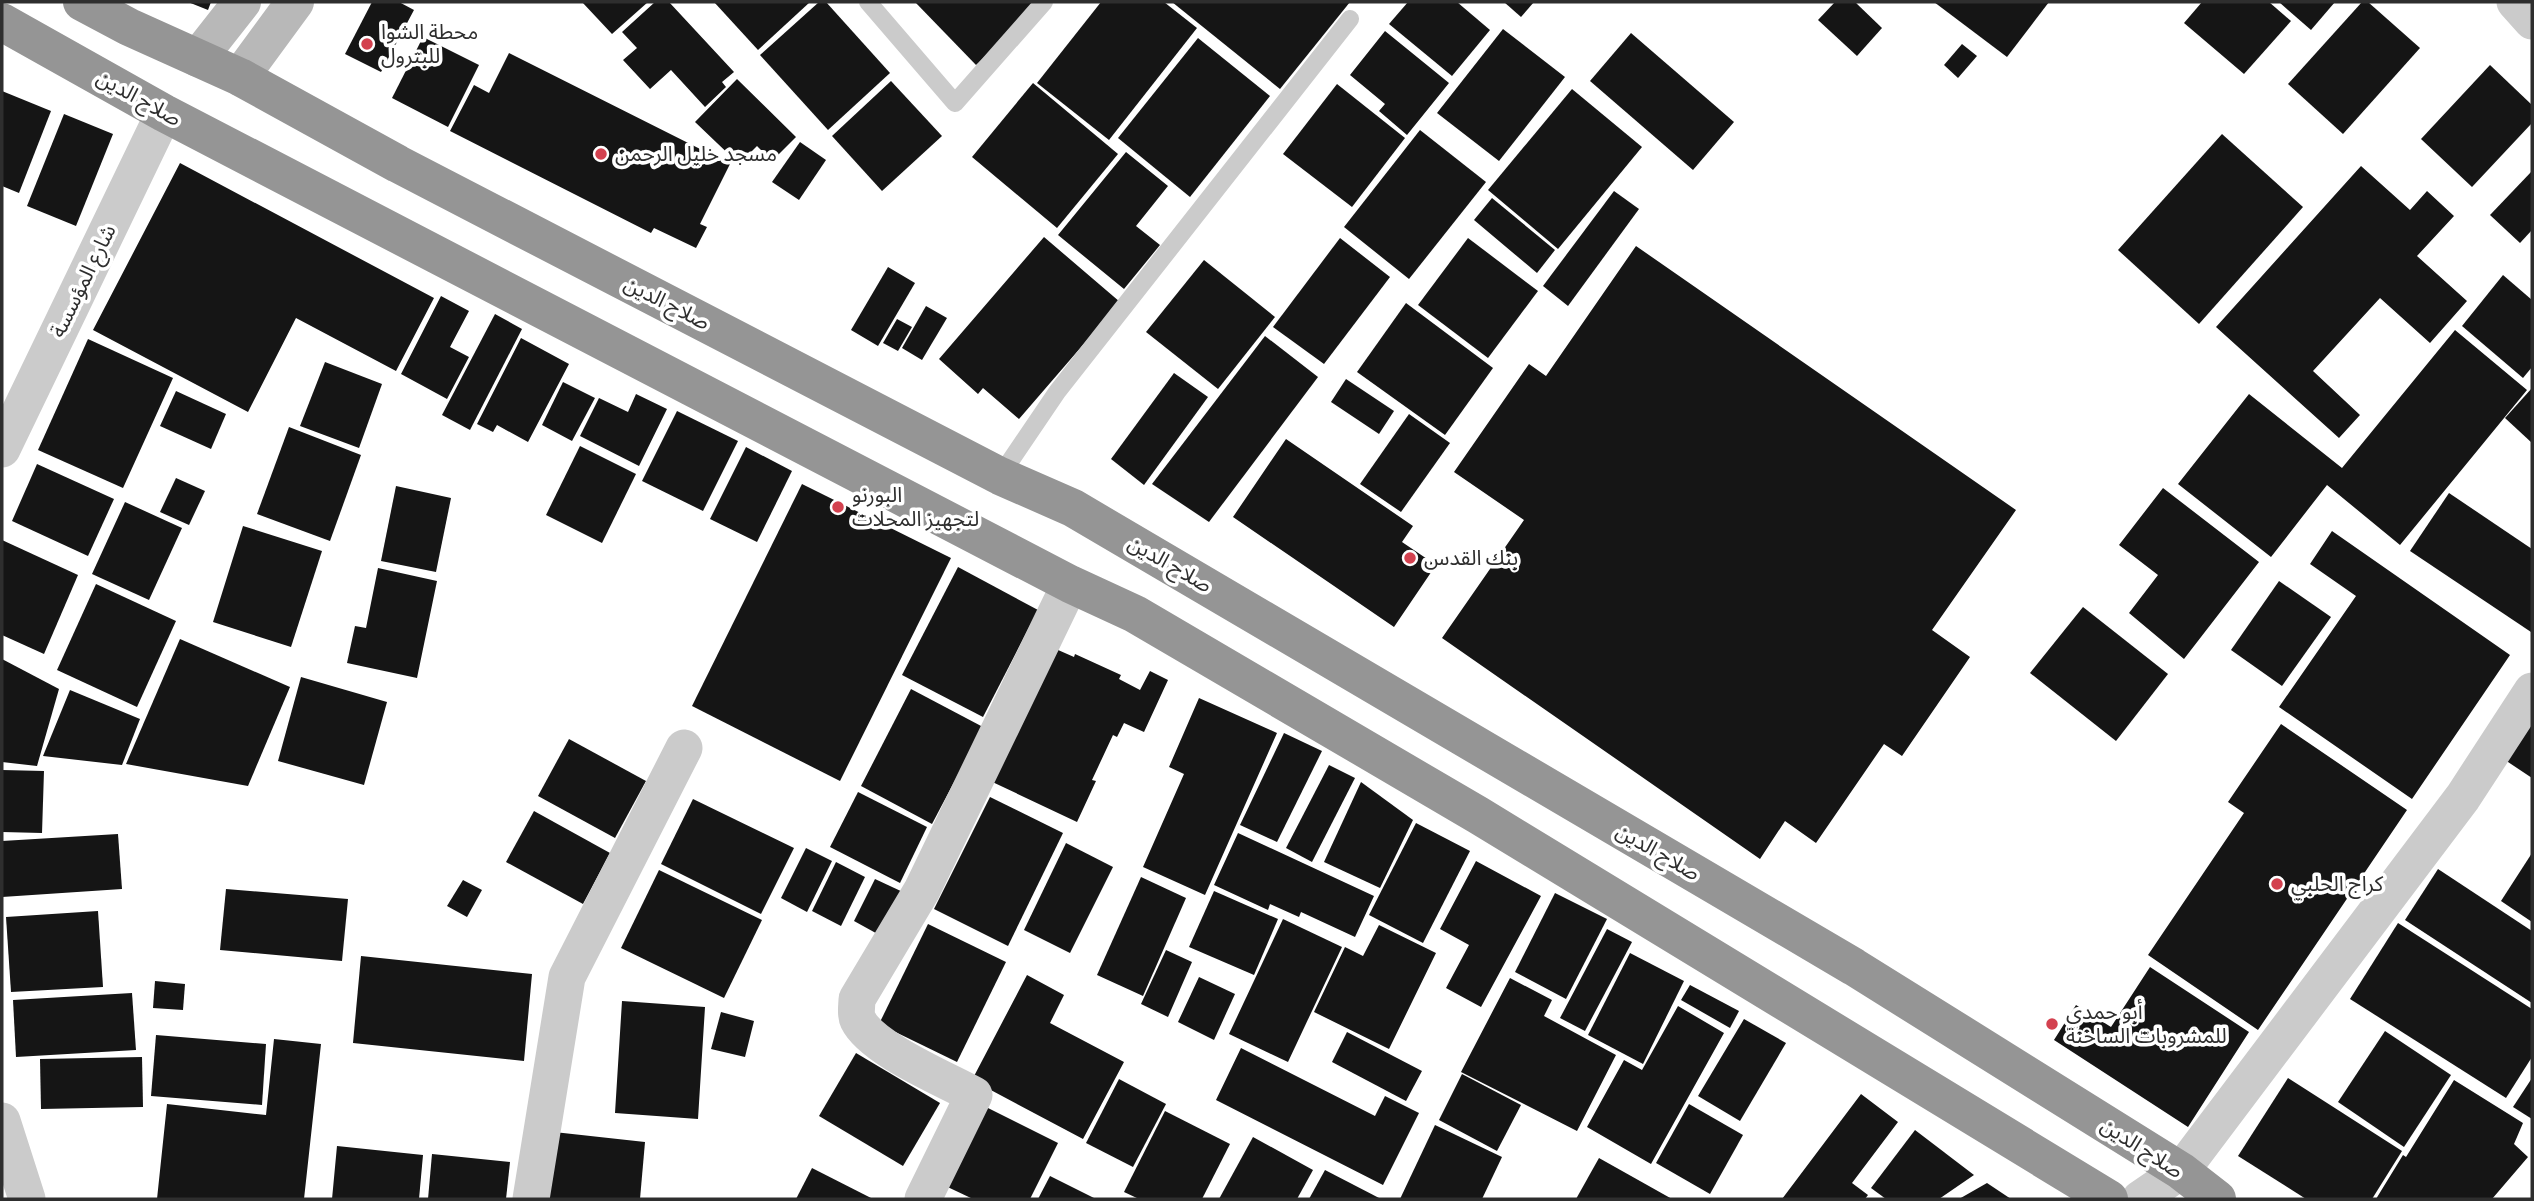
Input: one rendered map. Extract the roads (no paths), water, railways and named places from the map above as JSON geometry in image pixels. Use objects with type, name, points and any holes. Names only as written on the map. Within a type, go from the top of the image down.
[{"type":"highway","name":"صلاح الدين","points":[[82,2],[129,27],[240,77],[398,164],[1000,476],[1085,515],[1854,967],[2181,1171],[2217,1199]]},
{"type":"highway","name":"صلاح الدين","points":[[2,22],[164,113],[1070,584],[1135,614],[1466,808],[2109,1199]]},
{"type":"main road","points":[[198,58],[242,2]]},
{"type":"main road","points":[[240,77],[295,2]]},
{"type":"street","points":[[2515,2],[2532,21]]},
{"type":"street","name":"شارع المؤسسة","points":[[2,449],[164,113]]},
{"type":"street","points":[[923,1199],[975,1095],[880,1045],[866,1033],[857,1017],[857,999],[922,890],[1070,584]]},
{"type":"street","points":[[2140,1199],[2181,1171],[2463,797],[2532,691]]},
{"type":"street","points":[[530,1199],[567,977],[684,748]]},
{"type":"street","points":[[2,1121],[27,1199]]},
{"type":"lane","points":[[869,2],[956,103],[1044,2]]},
{"type":"lane","points":[[1000,476],[1058,392],[1350,19]]},
{"type":"place","name":"محطة الشوا للبترول","points":[[367,44]]},
{"type":"place","name":"مسجد خليل الرحمن","points":[[601,154]]},
{"type":"place","name":"البورنو لتجهيز المحلات","points":[[838,507]]},
{"type":"place","name":"بنك القدس","points":[[1410,558]]},
{"type":"place","name":"كراج الحلبي","points":[[2277,884]]},
{"type":"place","name":"أبو حمدي للمشروبات الساخنة","points":[[2052,1024]]}]
